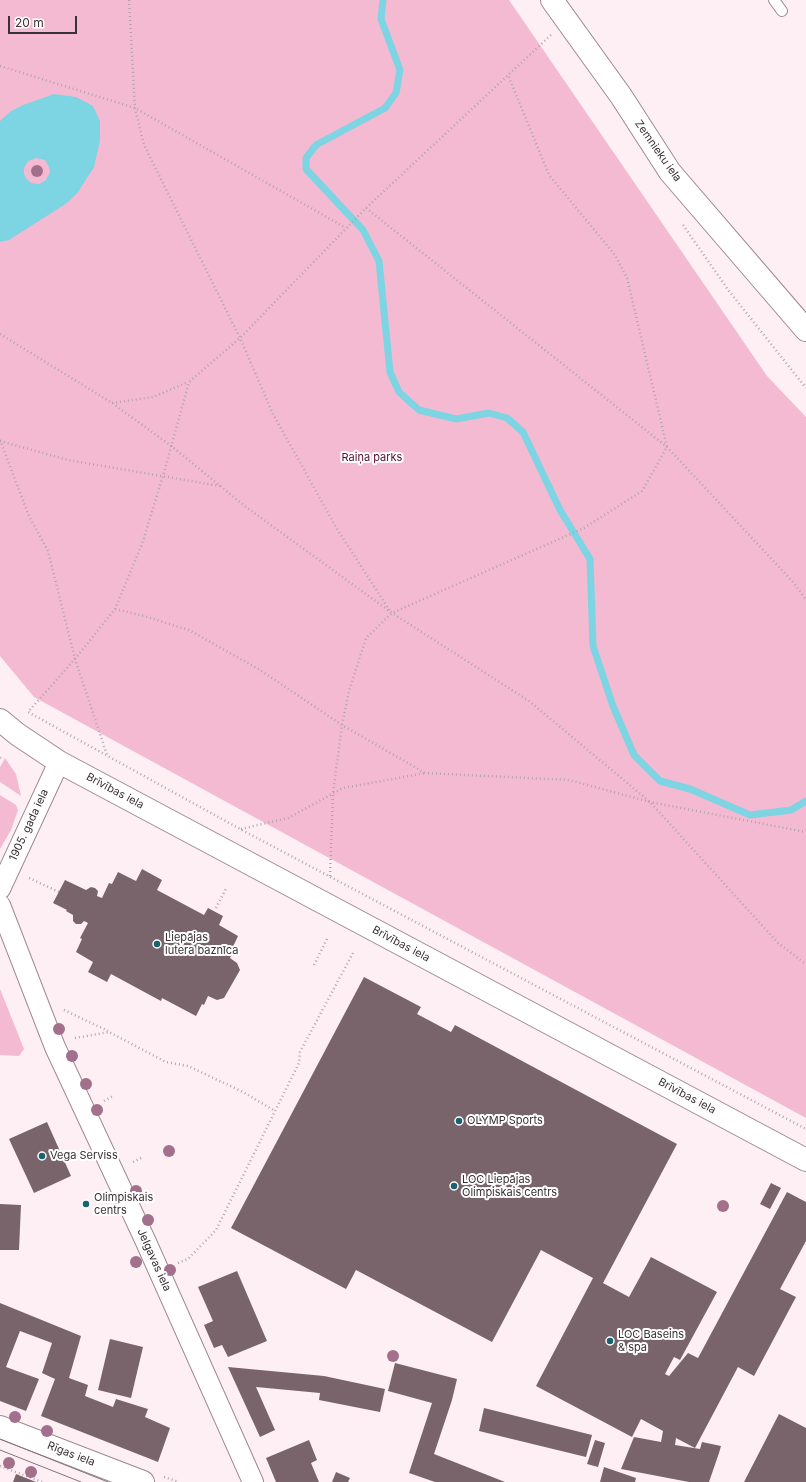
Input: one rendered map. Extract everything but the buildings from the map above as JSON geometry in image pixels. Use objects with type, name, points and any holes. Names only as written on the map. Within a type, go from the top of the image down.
[{"type":"main road","name":"Zemnieku iela","points":[[552,0],[621,96],[670,172],[806,330]]},
{"type":"main road","name":"Brīvības iela","points":[[0,720],[17,734],[59,762],[806,1160]]},
{"type":"main road","name":"Rīgas iela","points":[[0,1427],[143,1482]]},
{"type":"street","name":"1905. gada iela","points":[[0,889],[59,762]]},
{"type":"street","name":"Jelgavas iela","points":[[0,905],[55,1047],[146,1242],[253,1482]]},
{"type":"lane","points":[[774,0],[782,11]]},
{"type":"path","points":[[128,0],[135,108],[144,145],[240,338],[273,414],[336,529],[392,613]]},
{"type":"path","points":[[112,403],[153,397],[189,382],[240,338],[366,208],[567,21]]},
{"type":"path","points":[[0,66],[135,108],[346,228]]},
{"type":"path","points":[[330,876],[333,794],[342,725],[349,691],[366,638],[392,613],[584,528],[642,491],[667,447],[627,278],[615,255],[549,175],[508,75]]},
{"type":"path","points":[[366,208],[667,447],[794,583],[806,600]]},
{"type":"path","points":[[0,334],[112,403],[170,445],[246,507],[392,613],[529,701],[650,802],[778,943],[806,964]]},
{"type":"path","points":[[189,382],[170,445],[163,476],[142,544],[115,609],[75,660],[28,712],[240,829],[806,1129]]},
{"type":"path","points":[[0,441],[68,460],[220,486]]},
{"type":"path","points":[[0,441],[29,516],[48,551],[75,660],[107,755]]},
{"type":"path","points":[[115,609],[189,630],[260,670],[342,725],[425,773]]},
{"type":"path","points":[[0,758],[2,754]]},
{"type":"path","points":[[240,829],[288,818],[343,788],[425,773],[569,780],[650,802],[806,832]]},
{"type":"path","points":[[25,876],[59,892]]},
{"type":"path","points":[[216,908],[227,887]]},
{"type":"path","points":[[314,965],[327,939]]},
{"type":"path","points":[[174,1265],[188,1259],[216,1230],[299,1063],[300,1052],[353,953]]},
{"type":"path","points":[[60,1008],[166,1062],[188,1066],[243,1092],[275,1111]]},
{"type":"path","points":[[73,1038],[109,1032]]},
{"type":"path","points":[[102,1102],[113,1096]]},
{"type":"path","points":[[129,1164],[143,1157]]},
{"type":"path","points":[[0,1466],[42,1482]]},
{"type":"green space","name":"Raiņa parks","points":[[0,0],[509,0],[767,376],[806,417],[806,1118],[34,697],[0,656]]},
{"type":"green space","points":[[5,758],[16,774],[21,796],[0,782],[0,767]]},
{"type":"green space","points":[[0,795],[16,805],[18,810],[11,830],[0,849]]},
{"type":"green space","points":[[0,989],[24,1049],[19,1056],[0,1055]]},
{"type":"water","points":[[54,94],[76,97],[93,106],[100,121],[100,140],[94,167],[78,192],[67,203],[9,240],[0,242],[0,121],[11,111]],"holes":[[[36,158],[45,160],[50,172],[46,180],[39,184],[31,183],[25,177],[24,173],[24,168],[28,161]]]},
{"type":"waterway","points":[[383,0],[381,19],[400,70],[396,93],[385,108],[316,145],[306,158],[306,169],[363,230],[379,261],[390,372],[399,392],[419,410],[456,419],[489,413],[507,418],[523,432],[560,510],[590,559],[593,646],[613,706],[634,755],[660,781],[690,789],[750,815],[791,810],[806,801]]},
{"type":"tram line","points":[[0,1439],[108,1482]]},
{"type":"tram line","points":[[0,1450],[81,1482]]},
{"type":"place","name":"Liepājas lutera baznīca","points":[[157,944]]},
{"type":"place","name":"OLYMP Sports","points":[[459,1121]]},
{"type":"place","name":"Vega Serviss","points":[[42,1156]]},
{"type":"place","name":"LOC Liepājas Olimpiskais centrs","points":[[454,1186]]},
{"type":"place","name":"Olimpiskais centrs","points":[[86,1204]]},
{"type":"place","name":"LOC Baseins & spa","points":[[610,1341]]}]
